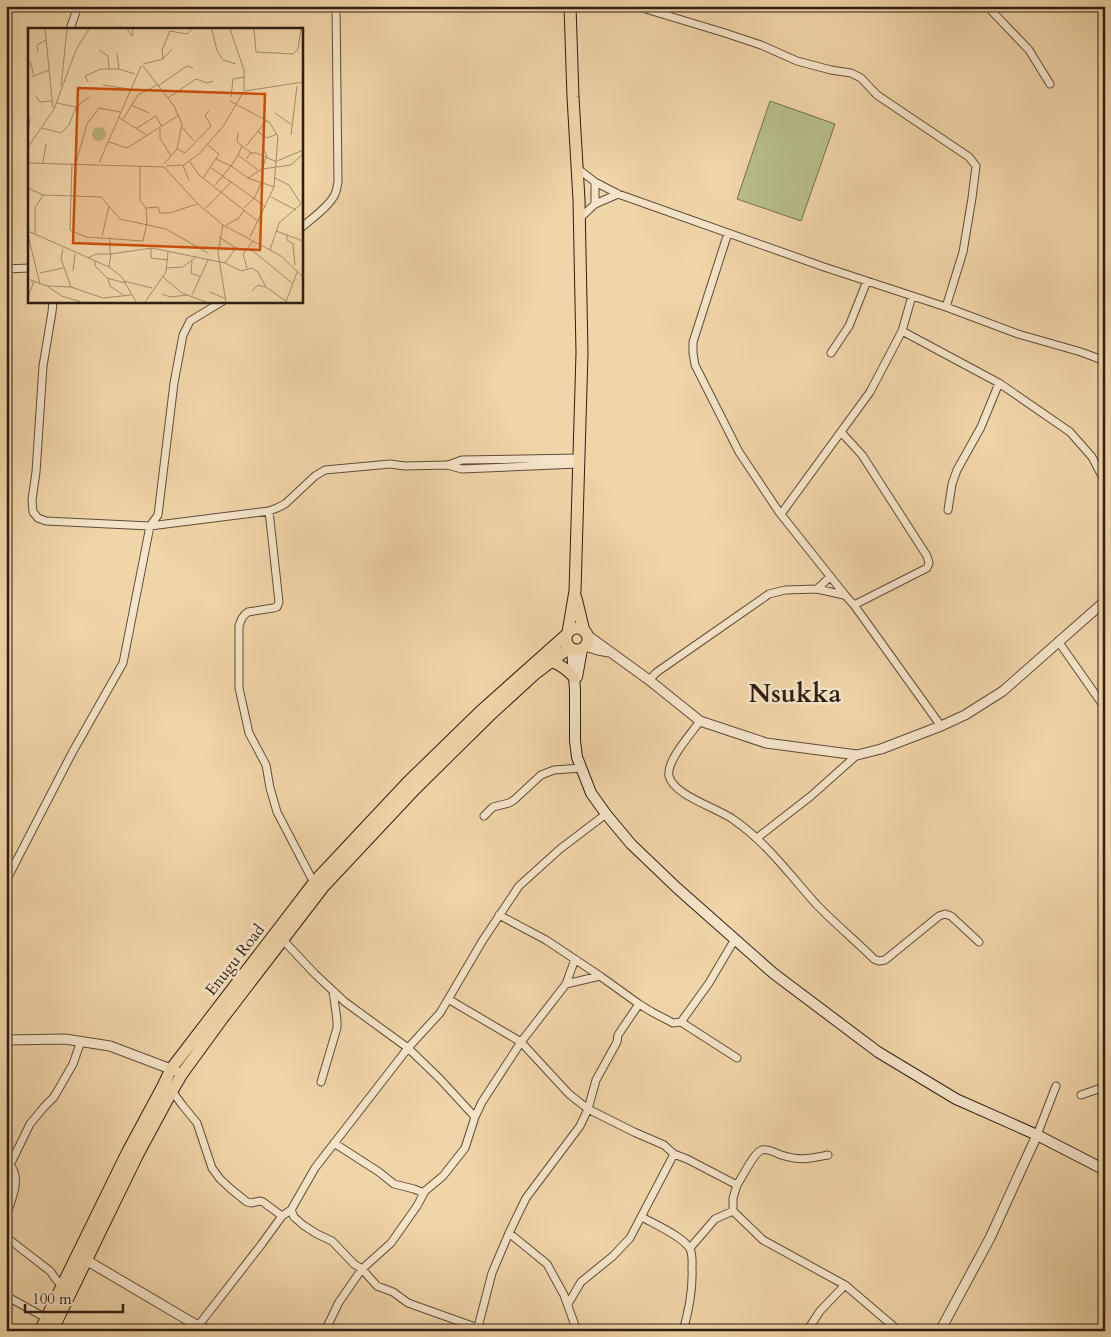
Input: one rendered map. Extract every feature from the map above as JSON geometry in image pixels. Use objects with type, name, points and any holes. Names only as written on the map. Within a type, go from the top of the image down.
[{"type":"main road","points":[[570,6],[578,185],[582,353],[575,591],[580,643],[575,690]]},
{"type":"main road","points":[[575,591],[566,642],[580,643]]},
{"type":"main road","points":[[567,634],[576,628],[580,643],[574,678],[577,757],[591,793],[631,844],[677,888],[773,973],[878,1052],[956,1099],[1037,1135],[1105,1170]]},
{"type":"main road","name":"Enugu Road","points":[[40,1331],[128,1151],[163,1086],[176,1072],[314,883],[408,782],[482,710],[567,634]]},
{"type":"main road","points":[[52,1331],[137,1156],[172,1091],[176,1072],[283,940],[324,886],[415,789],[536,673],[580,643]]},
{"type":"main road","points":[[551,661],[561,665],[574,678]]},
{"type":"street","points":[[70,28],[78,6]]},
{"type":"street","points":[[302,227],[328,204],[336,193],[338,182],[336,6]]},
{"type":"street","points":[[632,6],[761,45],[796,61],[851,73],[861,78],[877,95],[969,157],[976,166],[973,189],[963,252],[946,307]]},
{"type":"street","points":[[987,6],[1029,50],[1050,84]]},
{"type":"street","points":[[577,168],[596,182],[618,194],[824,267],[946,307],[1018,334],[1105,361]]},
{"type":"street","points":[[578,185],[596,182]]},
{"type":"street","points":[[595,204],[596,182]]},
{"type":"street","points":[[579,219],[595,204],[618,194]]},
{"type":"street","points":[[578,200],[595,204]]},
{"type":"street","points":[[728,233],[693,342],[695,365],[739,452],[781,514],[854,606],[941,726]]},
{"type":"street","points":[[6,269],[28,268]]},
{"type":"street","points":[[831,353],[849,326],[867,281]]},
{"type":"street","points":[[781,514],[870,392],[902,331],[912,296]]},
{"type":"street","points":[[53,302],[43,366],[36,472],[32,500],[33,512],[38,518],[46,521],[164,526],[269,511],[285,504],[325,470],[390,464],[405,466],[448,465],[462,460],[579,461]]},
{"type":"street","points":[[6,881],[72,753],[123,663],[150,526],[158,515],[174,383],[182,335],[190,321],[220,302]]},
{"type":"street","points":[[902,331],[1000,383],[1070,432],[1092,457],[1105,482]]},
{"type":"street","points":[[948,510],[952,484],[957,470],[981,427],[1000,383]]},
{"type":"street","points":[[841,432],[862,455],[927,556],[929,563],[927,568],[921,573],[887,588],[854,606]]},
{"type":"street","points":[[269,511],[279,602],[274,608],[248,612],[241,618],[239,626],[239,688],[249,733],[266,765],[277,812],[314,883]]},
{"type":"street","points":[[158,515],[164,526]]},
{"type":"street","points":[[817,589],[830,577]]},
{"type":"street","points":[[649,680],[657,672],[769,594],[785,590],[817,589],[845,595]]},
{"type":"street","points":[[580,643],[609,652],[649,680],[700,721],[766,743],[857,754],[881,749],[965,715],[1003,691],[1105,601]]},
{"type":"street","points":[[1058,641],[1105,708]]},
{"type":"street","points":[[700,721],[670,765],[669,774],[671,782],[682,792],[732,818],[757,838],[818,906],[874,959],[879,961],[885,960],[945,914],[951,916],[980,942]]},
{"type":"street","points":[[757,838],[811,796],[857,754]]},
{"type":"street","points":[[484,816],[494,807],[514,800],[541,775],[554,770],[581,768]]},
{"type":"street","points":[[198,1326],[282,1216],[291,1210],[315,1168],[334,1143],[408,1048],[440,1013],[483,940],[519,886],[560,849],[606,814]]},
{"type":"street","points":[[499,915],[546,940],[639,1004],[673,1023],[681,1022],[737,1058]]},
{"type":"street","points":[[681,1022],[709,982],[735,939]]},
{"type":"street","points":[[283,940],[345,1002],[408,1048],[475,1117]]},
{"type":"street","points":[[325,1331],[339,1302],[362,1269],[391,1243],[417,1206],[425,1191],[442,1176],[465,1148],[482,1102],[521,1042],[566,984],[575,959]]},
{"type":"street","points":[[566,984],[600,976]]},
{"type":"street","points":[[321,1082],[337,1028],[333,991]]},
{"type":"street","points":[[448,999],[521,1042],[569,1094],[588,1109],[664,1146],[674,1154],[737,1185]]},
{"type":"street","points":[[291,1210],[294,1217],[303,1225],[332,1241],[377,1286],[393,1292],[408,1303],[478,1329],[492,1273],[526,1198],[580,1126],[588,1109],[596,1080],[617,1042],[618,1034],[639,1004]]},
{"type":"street","points":[[6,1040],[65,1039],[110,1046],[176,1072]]},
{"type":"street","points":[[6,1216],[16,1185],[16,1180],[8,1164],[30,1124],[54,1097],[73,1064],[81,1042]]},
{"type":"street","points":[[940,1331],[990,1238],[1037,1135],[1056,1086]]},
{"type":"street","points":[[1081,1095],[1098,1089],[1105,1090]]},
{"type":"street","points":[[172,1091],[197,1122],[212,1168],[220,1179],[247,1202],[264,1202],[282,1216]]},
{"type":"street","points":[[334,1143],[394,1184],[414,1189],[424,1194]]},
{"type":"street","points":[[828,1155],[802,1160],[762,1150],[756,1155],[737,1185],[733,1198],[733,1210],[763,1240],[845,1286],[899,1331]]},
{"type":"street","points":[[568,1304],[581,1282],[613,1256],[630,1238],[674,1154]]},
{"type":"street","points":[[690,1248],[715,1219],[733,1210]]},
{"type":"street","points":[[642,1217],[677,1236],[690,1248],[693,1284],[683,1331]]},
{"type":"street","points":[[509,1233],[547,1264],[568,1304],[577,1331]]},
{"type":"street","points":[[6,1237],[50,1271],[62,1286]]},
{"type":"street","points":[[86,1260],[198,1326],[210,1331]]},
{"type":"street","points":[[807,1331],[820,1311],[845,1286]]},
{"type":"street","points":[[6,1296],[46,1318]]},
{"type":"green space","points":[[770,101],[835,124],[801,221],[737,199]]},
{"type":"district","name":"Nsukka","points":[[795,693]]}]
